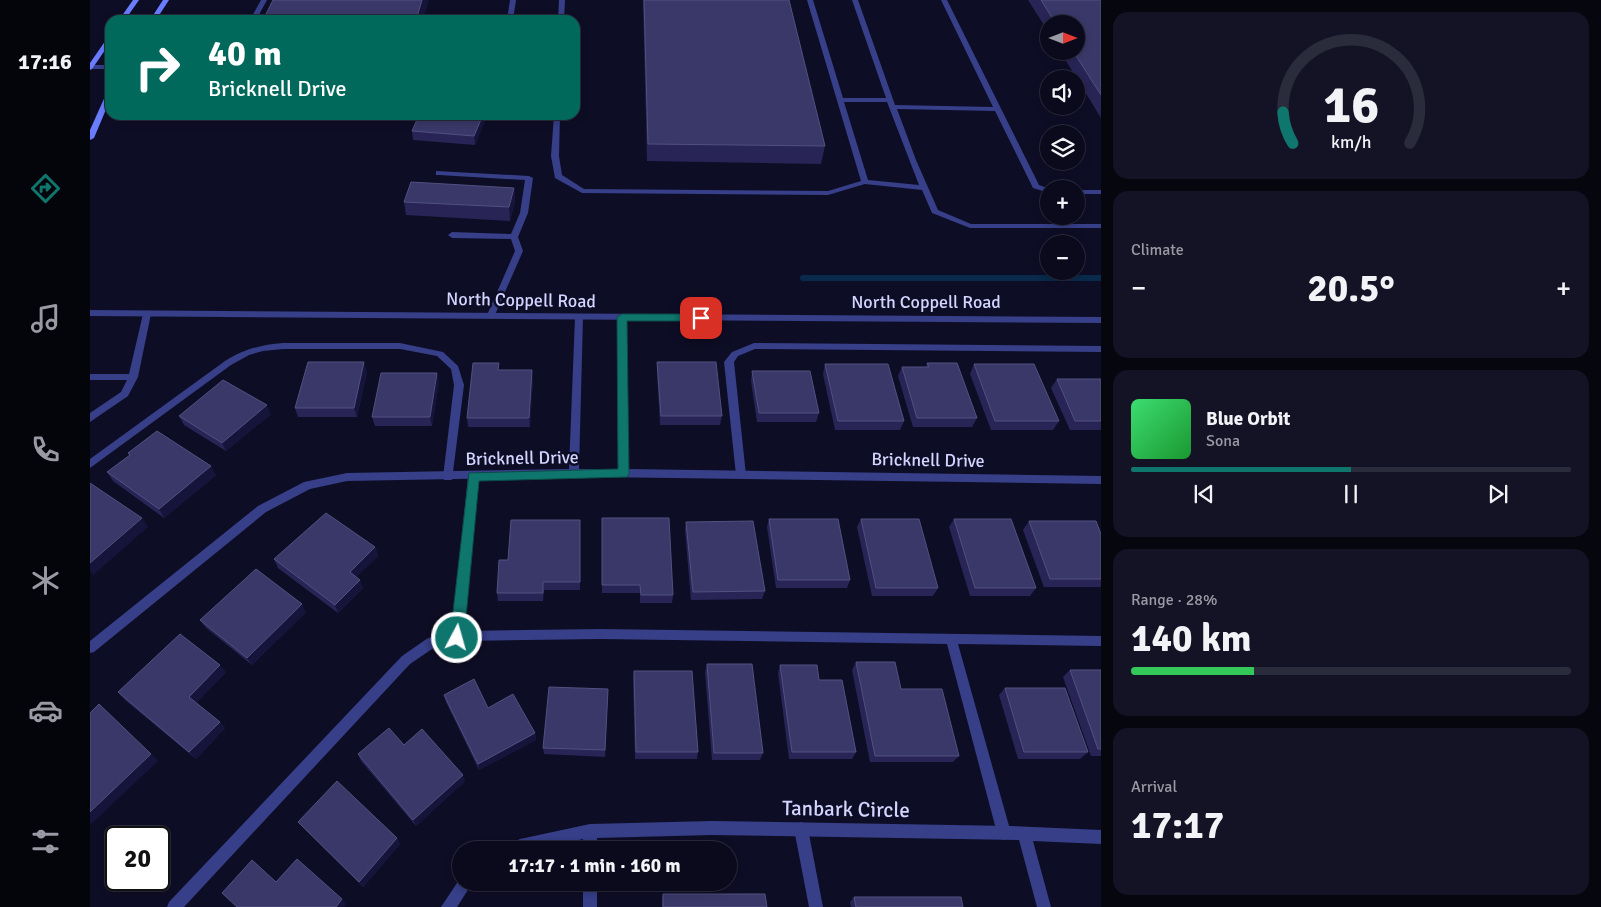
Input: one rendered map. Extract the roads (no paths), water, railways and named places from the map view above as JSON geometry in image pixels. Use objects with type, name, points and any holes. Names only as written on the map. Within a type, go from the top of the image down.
[{"type":"main road","points":[[126,15],[136,0]]},
{"type":"main road","points":[[156,15],[166,0]]},
{"type":"main road","points":[[90,68],[105,46]]},
{"type":"main road","points":[[90,138],[105,104]]},
{"type":"street","points":[[256,15],[264,0]]},
{"type":"street","points":[[511,15],[513,0]]},
{"type":"street","points":[[561,15],[562,0]]},
{"type":"street","points":[[810,0],[866,182]]},
{"type":"street","points":[[855,0],[892,104],[924,188],[935,211],[970,226],[1101,226]]},
{"type":"street","points":[[944,0],[1036,186],[1040,188]]},
{"type":"street","points":[[90,68],[105,67]]},
{"type":"street","points":[[840,100],[997,109]]},
{"type":"street","points":[[557,120],[555,156],[558,176],[582,191],[828,193],[866,182],[924,188]]},
{"type":"street","points":[[439,173],[529,178],[524,213],[514,237],[519,252],[492,315]]},
{"type":"street","points":[[1085,192],[1101,192]]},
{"type":"street","points":[[452,235],[514,237]]},
{"type":"street","name":"North Coppell Road","points":[[90,313],[1101,320]]},
{"type":"street","points":[[90,418],[125,394],[133,377],[147,314]]},
{"type":"street","points":[[574,475],[579,317]]},
{"type":"street","points":[[622,317],[623,474]]},
{"type":"street","points":[[90,464],[228,363],[246,353],[263,348],[283,346],[400,346],[440,354],[455,368],[459,385],[448,477]]},
{"type":"street","points":[[742,474],[729,362],[735,354],[754,346],[1101,349]]},
{"type":"street","points":[[90,377],[133,377]]},
{"type":"street","name":"Bricknell Drive","points":[[90,648],[262,509],[308,484],[347,477],[742,474],[1101,480]]},
{"type":"street","points":[[457,638],[473,476]]},
{"type":"street","points":[[174,907],[406,660],[432,642],[457,638],[600,634],[1101,640]]},
{"type":"street","points":[[951,639],[1004,833]]},
{"type":"street","name":"Tanbark Circle","points":[[543,841],[590,831],[712,828],[1004,833],[1101,837]]},
{"type":"street","points":[[801,829],[816,907]]},
{"type":"street","points":[[590,831],[590,841]]},
{"type":"street","points":[[1024,834],[1044,907]]},
{"type":"street","points":[[448,907],[460,891]]},
{"type":"street","points":[[590,891],[590,907]]},
{"type":"waterway","points":[[803,278],[1101,278]]}]
